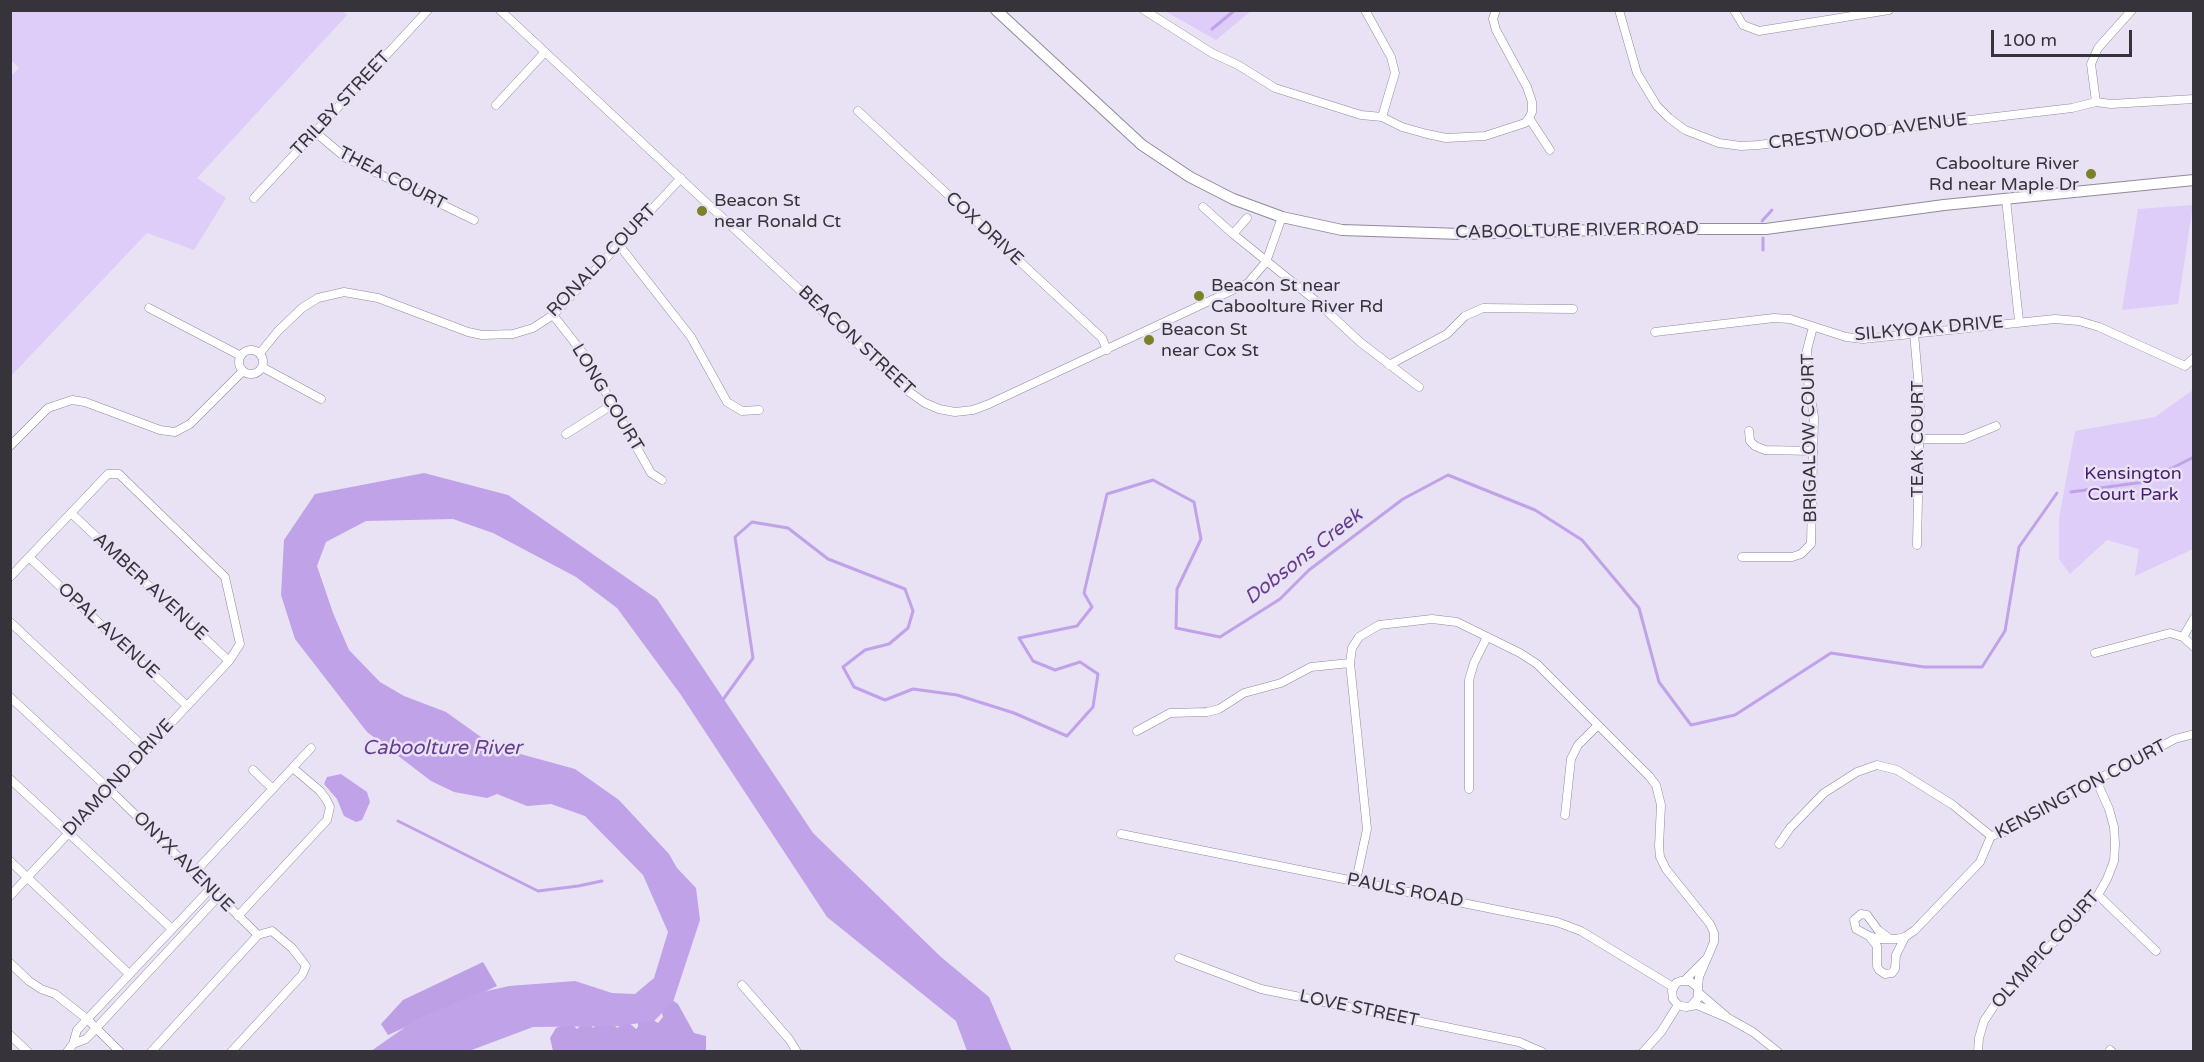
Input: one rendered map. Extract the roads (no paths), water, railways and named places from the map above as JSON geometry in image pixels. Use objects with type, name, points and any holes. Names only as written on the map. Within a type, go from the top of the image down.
[{"type":"main road","name":"CABOOLTURE RIVER ROAD","points":[[996,10],[1142,145],[1190,177],[1233,199],[1282,217],[1342,230],[1461,234],[1633,229],[1766,229],[2006,199],[2193,180]]},
{"type":"main road","name":"CABOOLTURE RIVER ROAD","points":[[1003,10],[1022,33]]},
{"type":"street","name":"TRILBY STREET","points":[[254,198],[428,10]]},
{"type":"street","name":"BEACON STREET","points":[[500,10],[908,391],[932,406],[955,412],[973,410],[1248,283],[1266,262],[1282,217]]},
{"type":"street","points":[[1144,10],[1212,53],[1238,65],[1275,88],[1361,115],[1382,117],[1402,127],[1446,138],[1485,136],[1525,123],[1532,112],[1532,102],[1527,87],[1496,30],[1493,19],[1496,10]]},
{"type":"street","points":[[1365,10],[1391,57],[1395,73],[1382,117]]},
{"type":"street","name":"CRESTWOOD AVENUE","points":[[1619,10],[1637,73],[1657,106],[1685,130],[1719,143],[1741,146],[1758,145],[2072,108],[2096,102],[2111,104],[2193,99]]},
{"type":"street","points":[[1734,10],[1743,25],[1759,31],[1889,10]]},
{"type":"street","points":[[2096,102],[2091,64],[2094,56],[2098,48],[2132,10]]},
{"type":"street","points":[[496,105],[545,52]]},
{"type":"street","name":"COX DRIVE","points":[[858,111],[1102,338],[1107,350]]},
{"type":"street","points":[[1529,118],[1550,150]]},
{"type":"street","name":"THEA COURT","points":[[315,132],[346,158],[474,220]]},
{"type":"street","name":"RONALD COURT","points":[[260,353],[278,331],[302,308],[318,298],[332,294],[354,293],[378,298],[468,332],[482,335],[513,334],[526,331],[553,315],[681,178]]},
{"type":"street","points":[[2006,199],[2019,321]]},
{"type":"street","points":[[1203,207],[1389,365],[1419,387]]},
{"type":"street","points":[[1233,234],[1247,218]]},
{"type":"street","points":[[619,245],[691,337],[727,402],[742,411],[759,410]]},
{"type":"street","points":[[149,308],[241,356]]},
{"type":"street","points":[[1389,365],[1448,334],[1466,316],[1483,308],[1573,309]]},
{"type":"street","name":"LONG COURT","points":[[553,315],[586,357],[651,473],[662,480]]},
{"type":"street","name":"SILKYOAK DRIVE","points":[[1655,332],[1774,318],[1790,319],[1846,337],[1863,339],[2055,319],[2079,321],[2099,327],[2185,366],[2193,358]]},
{"type":"street","name":"BRIGALOW COURT","points":[[1742,557],[1801,555],[1807,549],[1813,535],[1814,417],[1808,381],[1807,350],[1813,327]]},
{"type":"street","name":"TEAK COURT","points":[[1914,333],[1920,400],[1917,545]]},
{"type":"street","points":[[250,350],[260,353],[264,361],[262,367],[255,373],[249,374],[243,371],[240,364],[241,356],[250,350]]},
{"type":"street","points":[[262,367],[321,399]]},
{"type":"street","points":[[10,446],[48,408],[72,400],[85,402],[160,430],[175,432],[190,424],[243,371]]},
{"type":"street","points":[[566,434],[612,405]]},
{"type":"street","points":[[1920,439],[1964,439],[1996,426]]},
{"type":"street","points":[[1749,430],[1750,441],[1765,450],[1813,451]]},
{"type":"street","points":[[10,577],[108,474],[119,474],[225,577],[240,644],[229,661]]},
{"type":"street","name":"AMBER AVENUE","points":[[71,513],[229,661]]},
{"type":"street","name":"OPAL AVENUE","points":[[29,557],[188,706]]},
{"type":"street","points":[[2183,637],[2193,618]]},
{"type":"street","points":[[1356,881],[1367,829],[1350,663],[1352,648],[1359,637],[1379,625],[1432,619],[1457,622],[1520,653],[1537,664],[1656,785],[1661,805],[1660,857],[1666,869],[1710,924],[1714,933],[1714,942],[1699,977],[1695,1003],[1691,1006]]},
{"type":"street","points":[[10,622],[147,750]]},
{"type":"street","points":[[2095,653],[2163,634],[2176,634],[2183,637],[2193,647]]},
{"type":"street","points":[[1469,789],[1469,680],[1474,663],[1487,637]]},
{"type":"street","name":"DIAMOND DRIVE","points":[[10,896],[229,661]]},
{"type":"street","points":[[1137,731],[1170,713],[1207,712],[1219,709],[1252,689],[1281,683],[1311,667],[1350,663]]},
{"type":"street","name":"ONYX AVENUE","points":[[10,697],[109,789],[258,935]]},
{"type":"street","points":[[1566,815],[1571,759],[1578,745],[1598,725]]},
{"type":"street","name":"KENSINGTON COURT","points":[[1890,939],[1878,930],[1867,915],[1857,916],[1853,924],[1856,929],[1869,936],[1877,946],[1879,970],[1885,975],[1892,973],[1896,955],[1905,937],[1915,930],[1980,862],[1991,836],[2005,832],[2022,818],[2175,739],[2193,734]]},
{"type":"street","points":[[194,873],[311,748]]},
{"type":"street","points":[[1779,844],[1790,828],[1824,793],[1857,772],[1877,765],[1897,770],[1953,805],[1991,836]]},
{"type":"street","points":[[238,916],[327,820],[330,807],[326,799],[293,768]]},
{"type":"street","points":[[253,770],[273,789]]},
{"type":"street","points":[[10,779],[172,929]]},
{"type":"street","name":"OLYMPIC COURT","points":[[1978,1052],[1984,1021],[1994,1006],[2098,895],[2110,870],[2115,844],[2114,827],[2096,780]]},
{"type":"street","name":"PAULS ROAD","points":[[1121,834],[1557,922],[1581,931],[1673,987]]},
{"type":"street","points":[[10,861],[129,974]]},
{"type":"street","points":[[67,1052],[73,1044],[77,1030],[210,889]]},
{"type":"street","points":[[2098,895],[2156,951]]},
{"type":"street","points":[[73,1044],[86,1039],[218,897]]},
{"type":"street","points":[[151,1052],[258,935],[272,931],[292,948],[306,966],[302,975],[231,1052]]},
{"type":"street","points":[[1869,936],[1890,939],[1905,937]]},
{"type":"street","name":"LOVE STREET","points":[[1179,958],[1261,989],[1519,1042],[1542,1052]]},
{"type":"street","points":[[1707,959],[1685,980],[1676,983],[1673,987],[1672,999],[1678,1005],[1697,1005],[1728,1018],[1753,1032],[1778,1052]]},
{"type":"street","points":[[10,963],[28,981],[55,994],[87,1019],[120,1052]]},
{"type":"street","points":[[1685,980],[1690,981],[1728,1018]]},
{"type":"street","points":[[742,985],[789,1039],[796,1051]]},
{"type":"street","points":[[1643,1052],[1678,1005]]},
{"type":"street","points":[[10,1035],[28,1052]]},
{"type":"water","name":"Caboolture River","points":[[424,473],[508,495],[657,599],[813,833],[941,957],[989,997],[1012,1051],[967,1051],[956,1021],[827,917],[681,695],[617,608],[576,577],[493,533],[453,519],[366,521],[326,542],[317,566],[349,650],[380,682],[404,696],[446,712],[495,747],[575,769],[619,800],[669,854],[677,868],[696,888],[700,920],[673,1002],[654,1021],[619,1026],[533,1027],[469,1051],[371,1051],[417,1019],[478,993],[509,986],[575,981],[612,993],[635,994],[654,978],[668,932],[643,875],[585,816],[551,804],[527,806],[497,794],[487,798],[454,792],[431,781],[367,732],[295,639],[281,595],[284,540],[315,494]]},
{"type":"water","points":[[341,774],[367,792],[370,802],[362,820],[356,822],[344,816],[337,799],[324,784],[327,777]]},
{"type":"waterway","points":[[1212,29],[1235,10]]},
{"type":"waterway","points":[[1762,221],[1772,210]]},
{"type":"waterway","points":[[1763,238],[1763,250]]},
{"type":"waterway","name":"Dobsons Creek","points":[[2071,492],[2144,482],[2194,457]]},
{"type":"waterway","name":"Dobsons Creek","points":[[722,701],[753,658],[735,537],[752,522],[788,528],[828,559],[905,589],[913,611],[908,628],[889,644],[865,650],[843,667],[854,687],[885,700],[913,689],[957,695],[1014,713],[1067,736],[1093,707],[1098,674],[1080,662],[1055,670],[1033,661],[1019,638],[1077,626],[1092,607],[1084,593],[1107,494],[1153,480],[1194,502],[1201,539],[1177,589],[1176,628],[1220,637],[1280,599],[1309,570],[1403,499],[1448,475],[1535,510],[1582,540],[1639,608],[1659,682],[1691,725],[1735,715],[1831,653],[1924,667],[1982,667],[2005,631],[2019,547],[2057,493]]},
{"type":"waterway","points":[[398,821],[538,891],[602,881]]},
{"type":"place","name":"Caboolture River Rd near Maple Dr","points":[[2091,174]]},
{"type":"place","name":"Beacon St near Ronald Ct","points":[[702,211]]},
{"type":"place","name":"Beacon St near Caboolture River Rd","points":[[1199,296]]},
{"type":"place","name":"Beacon St near Cox St","points":[[1149,340]]},
{"type":"park label","name":"Kensington Court Park","points":[[2133,484]]}]
